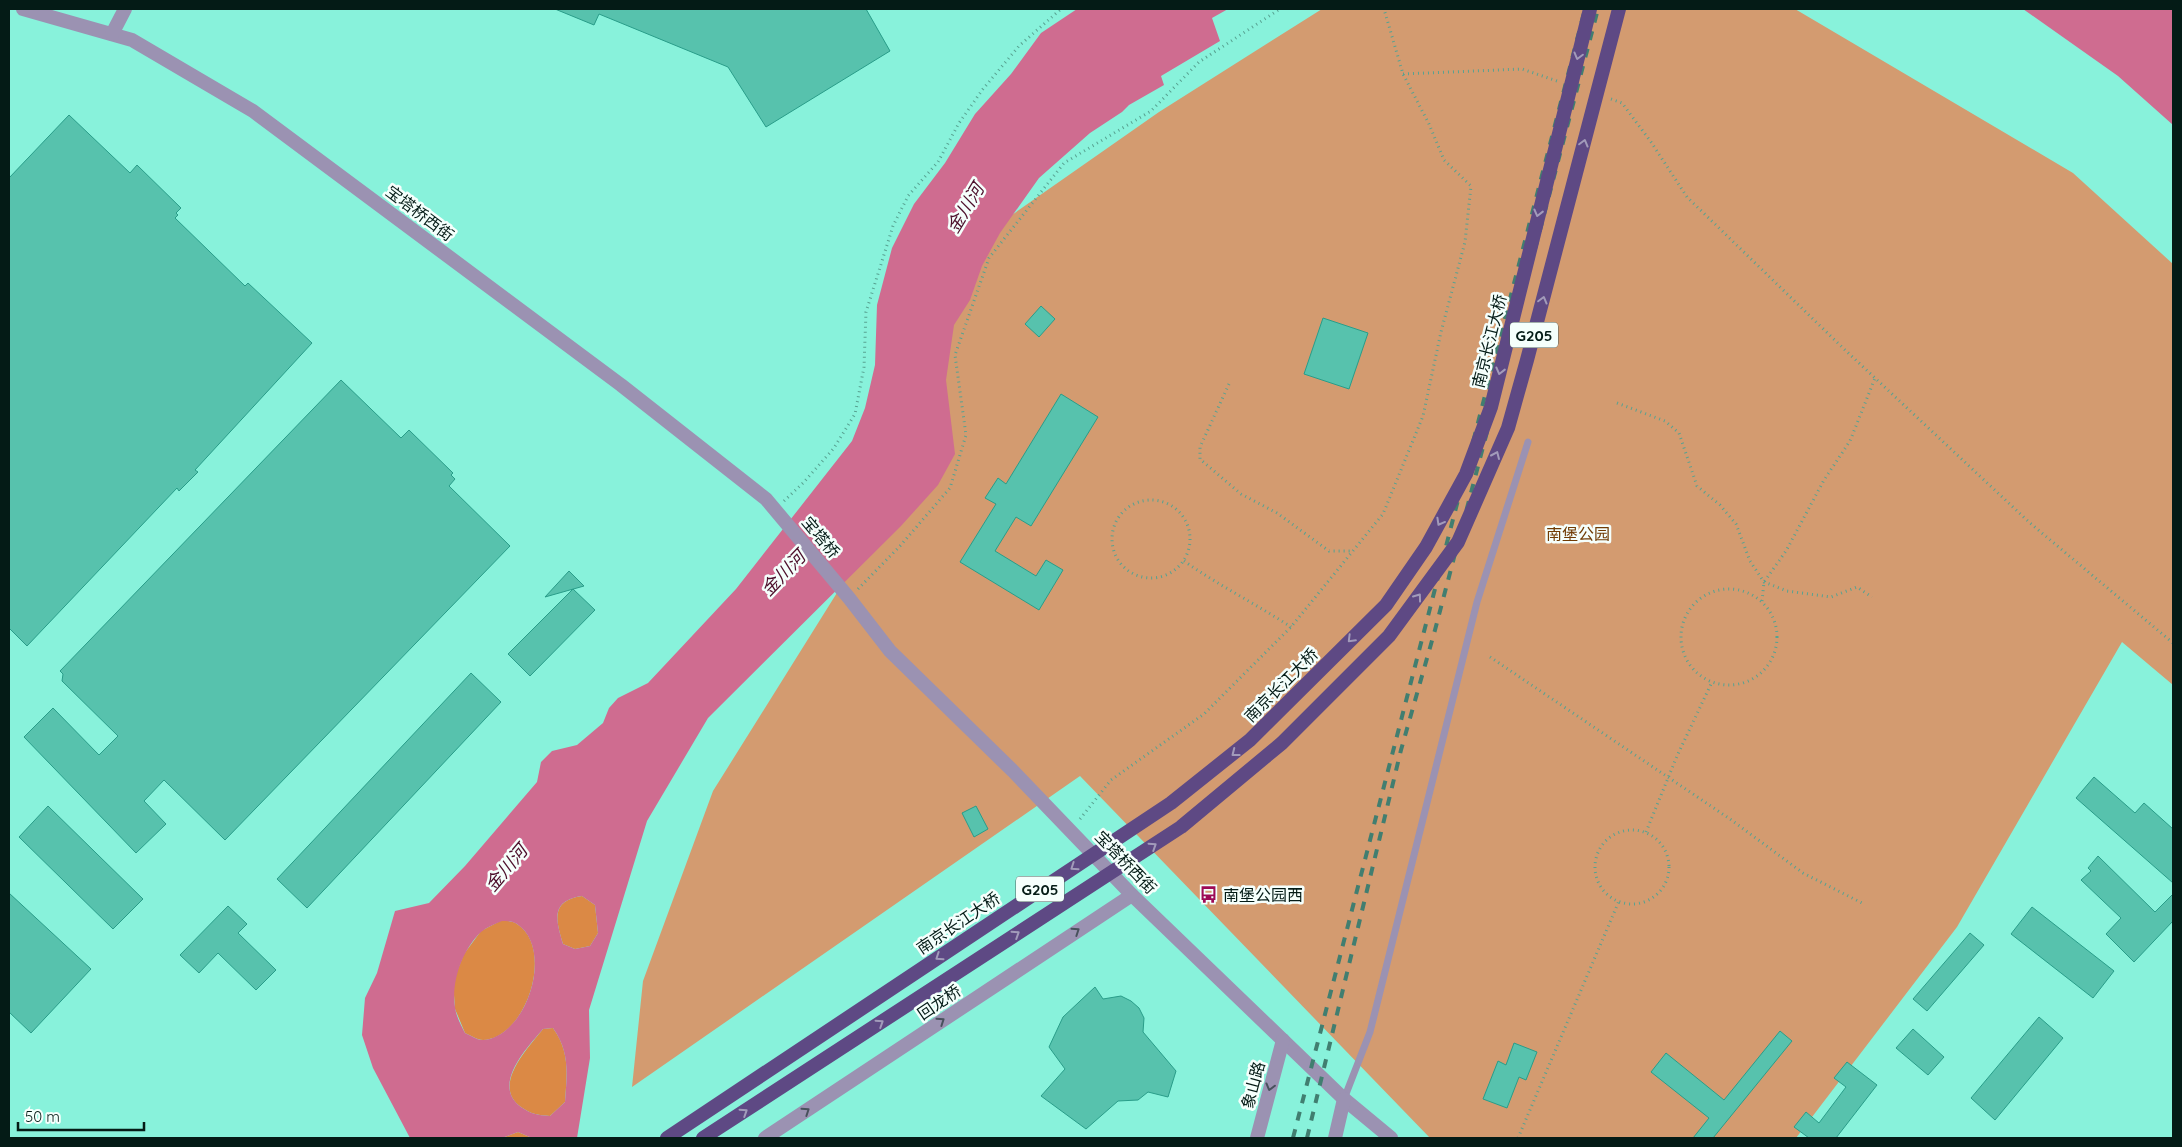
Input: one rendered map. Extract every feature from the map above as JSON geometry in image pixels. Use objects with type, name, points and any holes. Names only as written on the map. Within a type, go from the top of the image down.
[{"type":"highway","name":"南京长江大桥","points":[[667,1138],[1171,802],[1250,740],[1386,605],[1426,547],[1462,482],[1491,408],[1590,9]]},
{"type":"highway","name":"G205","points":[[703,1138],[1181,827],[1282,743],[1389,636],[1458,542],[1508,428],[1619,9]]},
{"type":"street","name":"宝塔桥西街","points":[[23,9],[132,40],[253,112],[621,385],[766,499]]},
{"type":"street","points":[[112,34],[125,9]]},
{"type":"street","name":"宝塔桥","points":[[766,499],[849,598]]},
{"type":"street","name":"宝塔桥西街","points":[[849,598],[890,651],[1013,771],[1132,894],[1344,1099],[1390,1138]]},
{"type":"street","name":"回龙桥","points":[[765,1138],[1132,894]]},
{"type":"street","name":"象山路","points":[[1257,1138],[1282,1040]]},
{"type":"street","points":[[1335,1138],[1344,1099]]},
{"type":"lane","points":[[1344,1099],[1370,1032],[1476,602],[1528,442]]},
{"type":"path","points":[[784,502],[834,448],[855,414],[864,367],[866,312],[893,226],[908,196],[938,162],[959,123],[1019,46],[1062,9]]},
{"type":"path","points":[[849,598],[900,546],[950,488],[966,435],[955,355],[989,258],[1064,163],[1151,110],[1199,62],[1280,9]]},
{"type":"path","points":[[1079,821],[1112,780],[1204,714],[1291,626],[1383,514],[1423,416],[1441,332],[1466,232],[1470,186],[1444,160],[1429,124],[1403,74],[1384,9]]},
{"type":"path","points":[[1403,74],[1522,69],[1559,82]]},
{"type":"path","points":[[1604,97],[1622,103],[1651,142],[1687,197],[1875,378],[2030,523],[2173,643]]},
{"type":"path","points":[[1762,601],[1764,582],[1786,551],[1824,480],[1850,441],[1875,378]]},
{"type":"path","points":[[1230,384],[1200,447],[1200,459],[1241,494],[1277,512],[1328,551],[1353,551]]},
{"type":"path","points":[[1617,403],[1665,421],[1679,433],[1696,486],[1720,505],[1736,524],[1750,561],[1764,582],[1787,591],[1831,597],[1857,587],[1872,598]]},
{"type":"path","points":[[1146,500],[1159,501],[1171,506],[1181,514],[1187,524],[1190,537],[1189,549],[1184,561],[1169,574],[1150,579],[1126,570],[1118,559],[1113,547],[1112,534],[1116,522],[1124,511],[1134,504],[1146,500]]},
{"type":"path","points":[[1184,561],[1215,583],[1252,602],[1291,626]]},
{"type":"path","points":[[1734,588],[1749,593],[1762,601],[1772,614],[1777,631],[1777,647],[1771,663],[1759,675],[1745,683],[1728,686],[1712,682],[1699,675],[1688,663],[1682,649],[1681,633],[1684,618],[1692,605],[1704,595],[1719,589],[1734,588]]},
{"type":"path","points":[[1490,657],[1730,819],[1803,873],[1862,903]]},
{"type":"path","points":[[1646,832],[1712,682]]},
{"type":"path","points":[[1624,830],[1646,832],[1657,839],[1665,850],[1669,862],[1668,875],[1664,886],[1655,896],[1644,902],[1631,904],[1618,901],[1608,895],[1596,876],[1595,864],[1598,853],[1604,843],[1613,835],[1624,830]]},
{"type":"path","points":[[1518,1138],[1618,901]]},
{"type":"green space","name":"南堡公园","points":[[1322,9],[1795,9],[2073,173],[2173,264],[2173,685],[2122,642],[1957,927],[1796,1138],[1430,1138],[1080,776],[632,1087],[643,981],[713,791],[870,540],[979,238],[1159,112]]},
{"type":"shaded area","points":[[582,896],[595,905],[598,933],[590,946],[575,949],[563,944],[557,920],[560,907],[565,902]]},
{"type":"shaded area","points":[[502,920],[517,924],[528,936],[534,952],[535,971],[531,990],[523,1009],[512,1024],[499,1035],[481,1040],[465,1033],[455,1009],[453,981],[464,954],[481,931]]},
{"type":"shaded area","points":[[553,1028],[565,1054],[565,1102],[550,1116],[534,1114],[521,1107],[513,1098],[510,1089],[511,1078],[522,1056],[543,1029]]},
{"type":"shaded area","points":[[518,1132],[532,1138],[502,1138]]},
{"type":"water","name":"金川河","points":[[1077,9],[1228,9],[1212,18],[1220,41],[1161,76],[1164,85],[1129,105],[1122,112],[1090,133],[1039,178],[1000,233],[982,266],[970,300],[954,325],[946,380],[955,454],[938,485],[901,526],[708,718],[647,821],[589,1010],[590,1058],[577,1138],[532,1138],[518,1132],[502,1138],[410,1138],[373,1068],[362,1035],[365,998],[377,973],[395,911],[429,903],[465,866],[537,782],[541,762],[552,751],[577,745],[603,723],[609,708],[618,698],[648,683],[736,589],[852,441],[865,408],[875,365],[877,305],[892,248],[914,204],[945,163],[975,114],[1011,74],[1041,33]],"holes":[[[582,896],[595,905],[598,933],[590,946],[575,949],[563,944],[557,920],[560,907],[565,902]],[[502,921],[517,924],[528,936],[534,952],[534,971],[531,991],[523,1009],[512,1025],[498,1035],[480,1040],[465,1033],[456,1014],[454,997],[456,977],[463,957],[474,939],[488,927]],[[553,1028],[562,1046],[566,1064],[565,1102],[550,1116],[534,1114],[521,1107],[513,1098],[510,1088],[511,1078],[521,1056],[543,1029]]]},
{"type":"water","points":[[2023,9],[2173,9],[2173,125],[2118,76]]},
{"type":"building","points":[[555,9],[866,9],[890,51],[766,127],[728,67],[599,14],[594,25]]},
{"type":"building","points":[[69,115],[130,173],[137,165],[181,208],[176,213],[178,215],[175,218],[245,286],[248,283],[312,343],[195,470],[198,472],[179,491],[177,488],[27,646],[9,628],[9,178]]},
{"type":"building","points":[[1041,306],[1055,319],[1039,337],[1025,324]]},
{"type":"building","points":[[1323,318],[1368,333],[1349,389],[1304,374]]},
{"type":"building","points":[[341,380],[401,438],[409,430],[453,473],[451,475],[455,479],[449,486],[510,546],[225,840],[164,780],[144,801],[166,824],[136,853],[24,737],[53,708],[99,755],[118,736],[62,681],[63,674],[60,671]]},
{"type":"building","points":[[1061,394],[1098,417],[1031,526],[1016,517],[995,551],[1036,576],[1046,560],[1063,570],[1039,610],[960,562],[996,504],[985,498],[998,478],[1006,484]]},
{"type":"building","points":[[569,571],[584,586],[545,597]]},
{"type":"building","points":[[573,589],[595,610],[530,676],[508,654]]},
{"type":"building","points":[[471,673],[501,702],[307,908],[277,879]]},
{"type":"building","points":[[2094,777],[2135,813],[2144,803],[2173,829],[2173,883],[2076,798]]},
{"type":"building","points":[[48,806],[143,899],[113,929],[19,837]]},
{"type":"building","points":[[976,806],[988,829],[974,837],[962,813]]},
{"type":"building","points":[[2098,856],[2155,912],[2173,894],[2173,921],[2134,962],[2106,934],[2121,918],[2081,880],[2091,871],[2088,868]]},
{"type":"building","points":[[9,893],[91,969],[31,1033],[9,1012]]},
{"type":"building","points":[[228,906],[247,924],[238,933],[276,970],[256,990],[218,953],[199,973],[180,955]]},
{"type":"building","points":[[2032,907],[2114,971],[2093,998],[2011,934]]},
{"type":"building","points":[[1970,933],[1984,945],[1927,1011],[1913,999]]},
{"type":"building","points":[[1095,987],[1103,999],[1121,996],[1139,1008],[1144,1018],[1143,1032],[1176,1071],[1168,1097],[1148,1092],[1138,1100],[1118,1101],[1086,1129],[1041,1096],[1065,1069],[1049,1047],[1063,1017]]},
{"type":"building","points":[[2039,1017],[2063,1038],[1995,1120],[1971,1098]]},
{"type":"building","points":[[1913,1029],[1944,1057],[1928,1075],[1896,1048]]},
{"type":"building","points":[[1780,1031],[1792,1041],[1713,1138],[1693,1138],[1709,1118],[1651,1072],[1666,1053],[1724,1100]]},
{"type":"building","points":[[1514,1043],[1537,1052],[1526,1080],[1519,1077],[1507,1108],[1483,1099],[1498,1061],[1506,1065]]},
{"type":"building","points":[[1847,1062],[1877,1085],[1836,1138],[1809,1138],[1794,1127],[1806,1112],[1819,1123],[1846,1087],[1834,1078]]},
{"type":"railway","points":[[1293,1138],[1585,9]]},
{"type":"railway","points":[[1307,1138],[1401,750],[1435,630],[1598,9]]},
{"type":"place","name":"南堡公园西","points":[[1209,895]]}]
